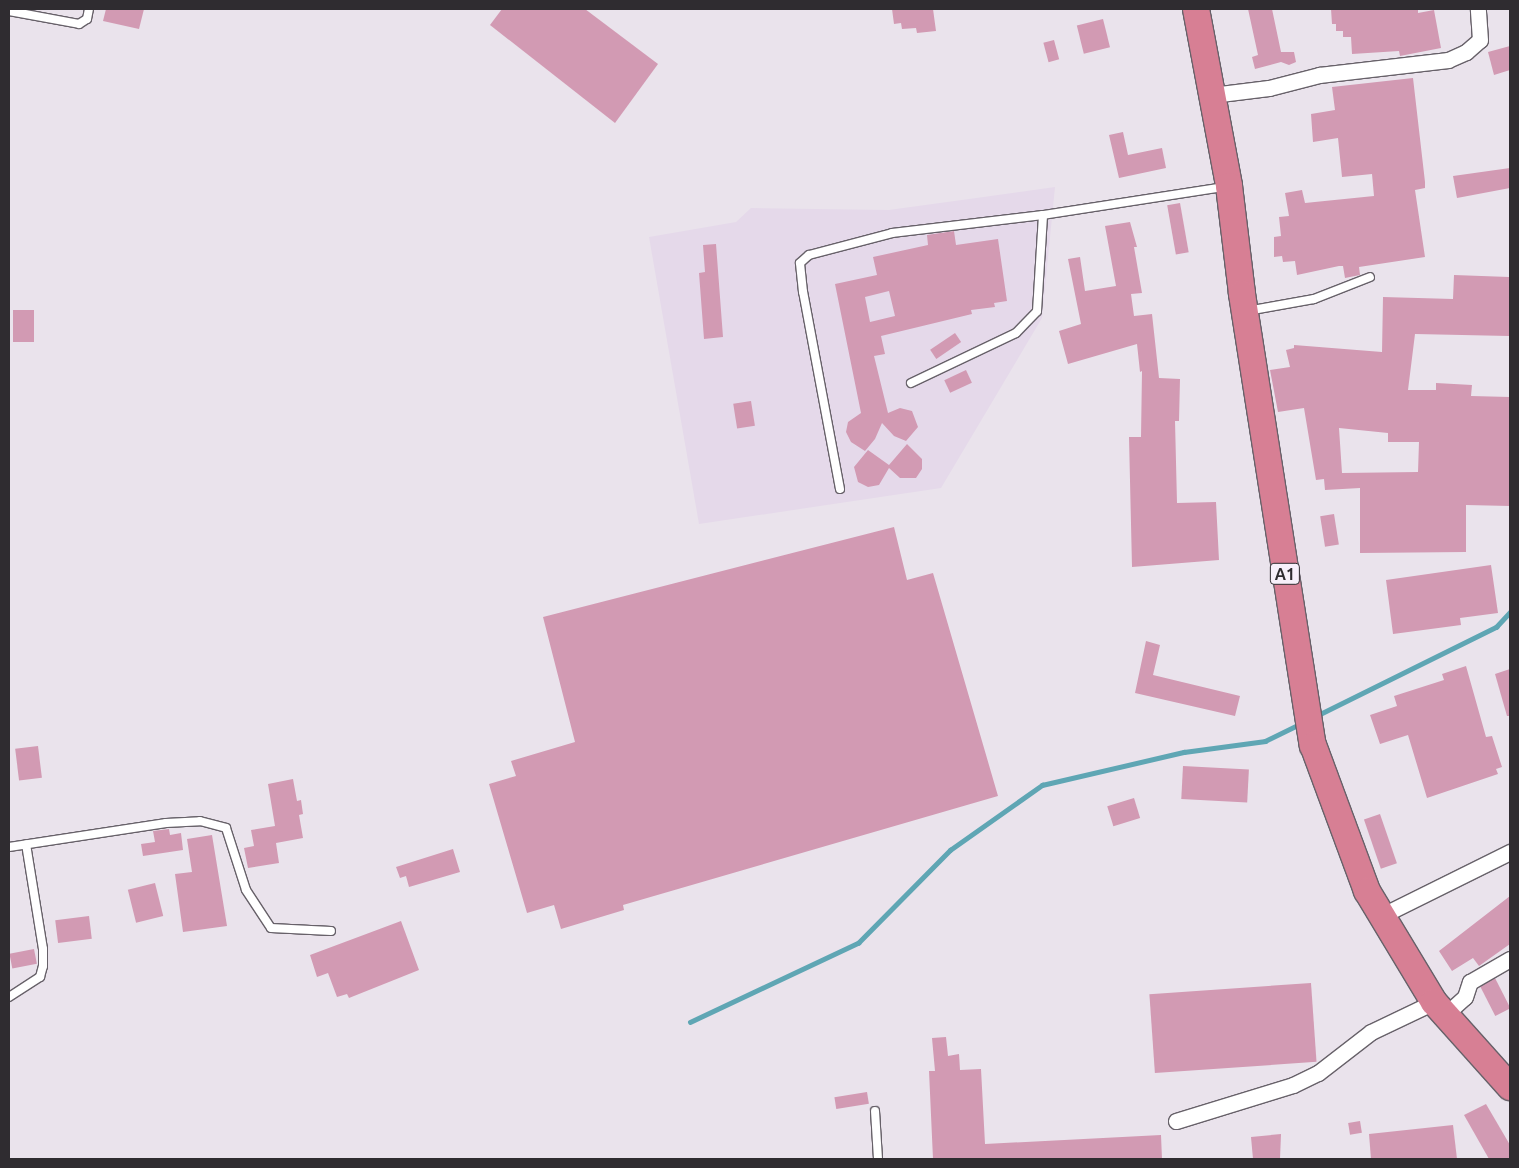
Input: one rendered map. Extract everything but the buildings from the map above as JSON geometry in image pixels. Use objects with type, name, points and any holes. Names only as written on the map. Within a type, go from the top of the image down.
[{"type":"highway","name":"A1","points":[[1196,9],[1229,186],[1245,311],[1313,745],[1367,891],[1440,1008],[1510,1087]]},
{"type":"street","points":[[1212,95],[1269,88],[1319,75],[1448,60],[1466,52],[1480,40],[1478,9]]},
{"type":"street","points":[[1383,915],[1510,852]]},
{"type":"street","points":[[1176,1121],[1293,1085],[1318,1073],[1371,1032],[1440,1008],[1465,997],[1470,982],[1510,959]]},
{"type":"lane","points":[[9,11],[42,13],[79,24],[87,18],[89,9]]},
{"type":"lane","points":[[840,489],[800,263],[809,256],[892,233],[1043,216],[1229,186]]},
{"type":"lane","points":[[911,383],[1016,333],[1037,311],[1043,216]]},
{"type":"lane","points":[[1245,311],[1314,299],[1370,277]]},
{"type":"lane","points":[[9,846],[166,823],[200,821],[226,828],[246,890],[271,928],[331,931]]},
{"type":"lane","points":[[9,997],[40,977],[43,966],[43,949],[26,844]]},
{"type":"lane","points":[[874,1111],[878,1159]]},
{"type":"shaded area","points":[[1055,187],[1042,318],[941,488],[699,524],[649,237],[736,222],[751,208],[889,210]]},
{"type":"waterway","points":[[1318,715],[1496,627],[1510,612]]},
{"type":"waterway","points":[[690,1022],[858,943],[950,850],[1042,785],[1184,752],[1265,741],[1302,723]]}]
